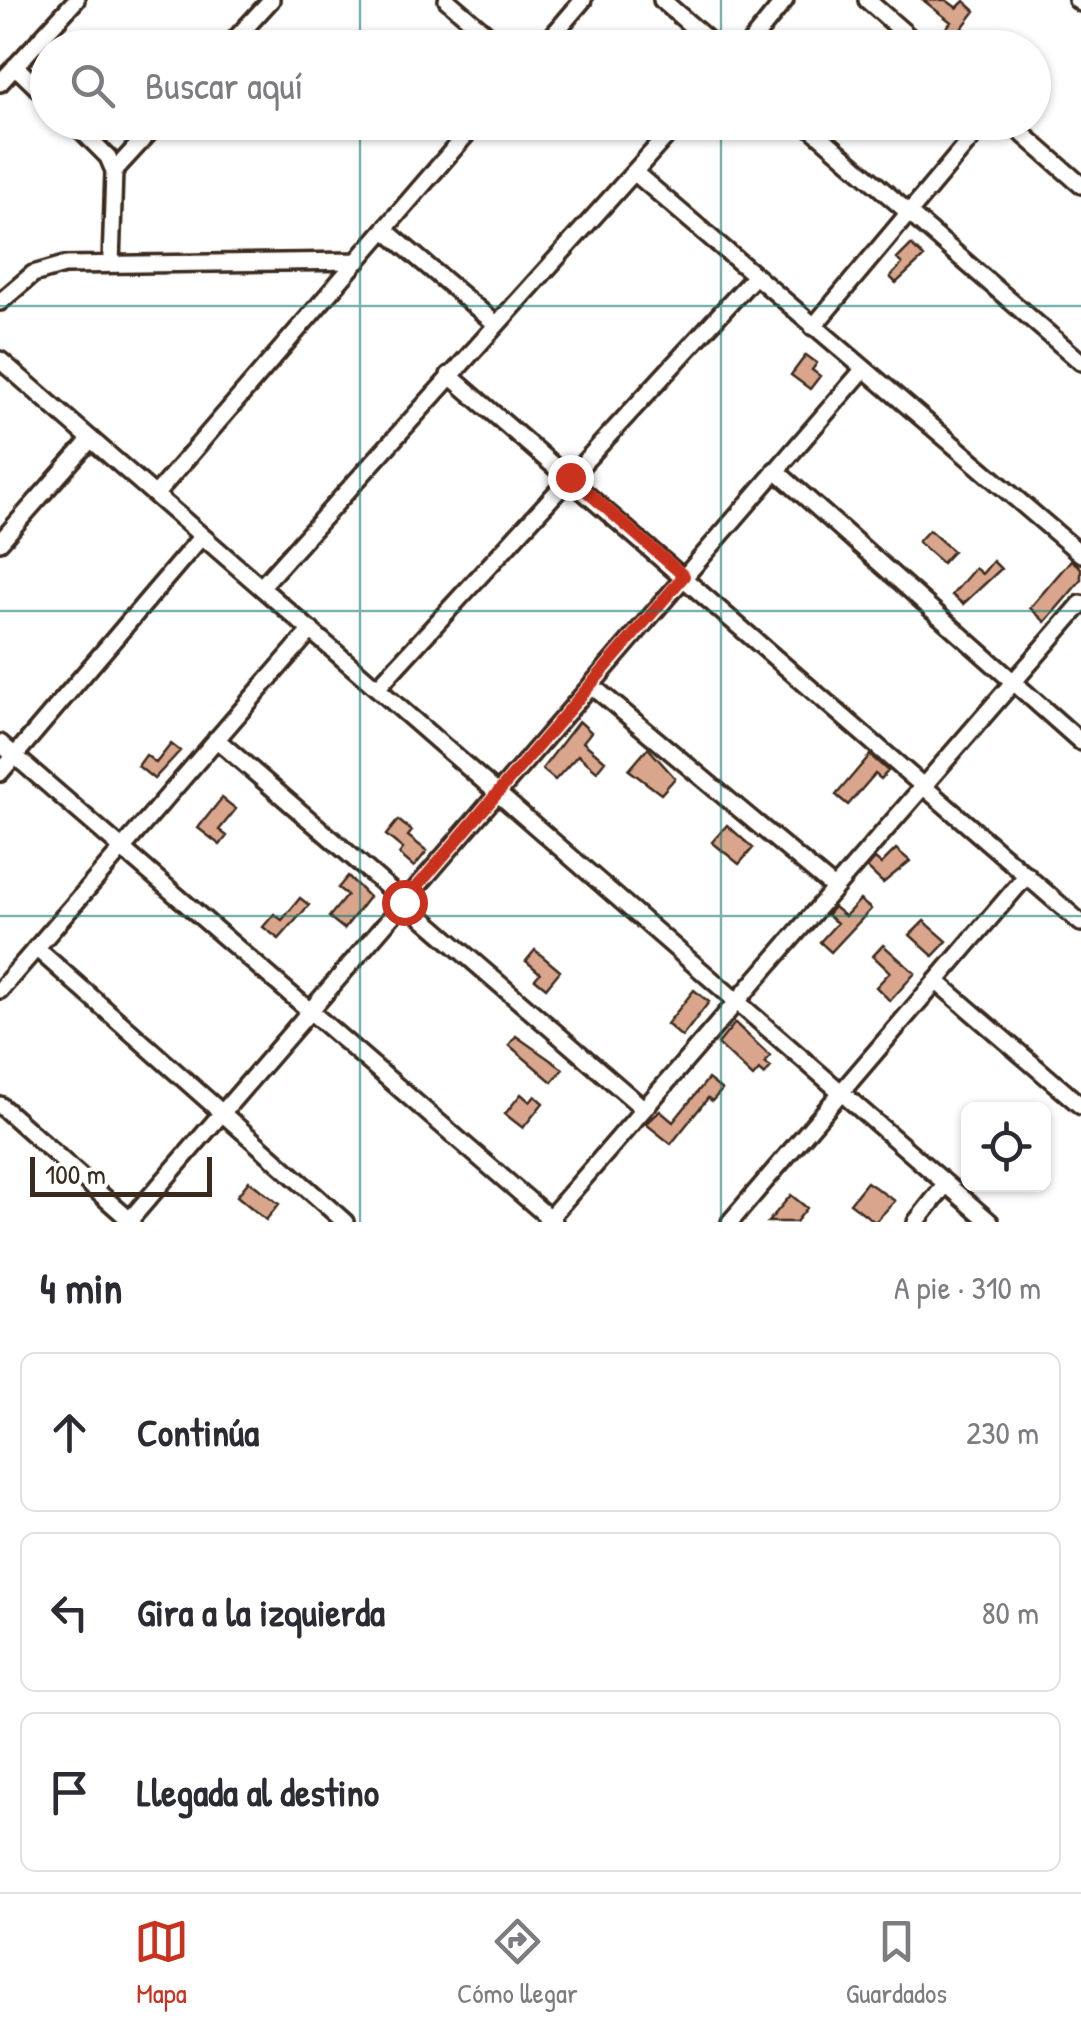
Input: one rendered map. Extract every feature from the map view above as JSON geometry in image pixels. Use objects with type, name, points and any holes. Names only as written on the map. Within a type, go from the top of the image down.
[{"type":"street","points":[[48,30],[76,0]]},
{"type":"street","points":[[243,30],[270,0]]},
{"type":"street","points":[[446,0],[482,30]]},
{"type":"street","points":[[557,30],[582,0]]},
{"type":"street","points":[[662,0],[696,30]]},
{"type":"street","points":[[761,30],[785,0]]},
{"type":"street","points":[[866,0],[901,30]]},
{"type":"street","points":[[0,83],[30,50]]},
{"type":"street","points":[[15,66],[30,81]]},
{"type":"street","points":[[91,140],[108,157],[114,171],[111,264]]},
{"type":"street","points":[[114,171],[142,140]]},
{"type":"street","points":[[155,495],[462,140]]},
{"type":"street","points":[[261,587],[663,140]]},
{"type":"street","points":[[825,140],[1081,362]]},
{"type":"street","points":[[814,327],[971,140]]},
{"type":"street","points":[[1030,140],[1081,185]]},
{"type":"street","points":[[634,172],[1081,554]]},
{"type":"street","points":[[385,230],[496,324]]},
{"type":"street","points":[[0,302],[14,286],[48,268],[358,262]]},
{"type":"street","points":[[377,688],[754,276]]},
{"type":"street","points":[[0,360],[990,1222]]},
{"type":"street","points":[[0,1105],[130,1221],[863,370]]},
{"type":"street","points":[[449,375],[1081,923]]},
{"type":"street","points":[[0,542],[91,439]]},
{"type":"street","points":[[775,470],[1081,742]]},
{"type":"street","points":[[0,774],[202,536]]},
{"type":"street","points":[[0,742],[550,1221],[1081,604]]},
{"type":"street","points":[[0,990],[310,630]]},
{"type":"street","points":[[591,685],[834,888]]},
{"type":"street","points":[[216,740],[644,1109]]},
{"type":"street","points":[[730,1222],[1026,875]]},
{"type":"street","points":[[36,948],[345,1222]]},
{"type":"street","points":[[936,981],[1081,1106]]},
{"type":"street","points":[[916,1222],[946,1184]]},
{"type":"building","points":[[923,0],[946,0],[957,8],[964,1],[975,11],[960,30],[944,30],[951,22]]},
{"type":"building","points":[[911,245],[924,257],[896,283],[890,277],[902,264],[897,259]]},
{"type":"building","points":[[806,355],[817,363],[812,370],[820,376],[810,389],[791,375]]},
{"type":"building","points":[[929,530],[953,551],[942,563],[918,542]]},
{"type":"building","points":[[1071,560],[1081,568],[1081,580],[1045,622],[1030,608]]},
{"type":"building","points":[[993,561],[1001,569],[963,604],[952,595],[975,568],[982,574]]},
{"type":"building","points":[[579,721],[591,732],[583,742],[605,761],[597,771],[578,755],[555,780],[542,769]]},
{"type":"building","points":[[171,744],[180,751],[154,779],[138,766],[146,755],[156,763]]},
{"type":"building","points":[[648,748],[675,778],[661,794],[629,770]]},
{"type":"building","points":[[870,755],[888,771],[881,779],[875,774],[848,805],[836,795]]},
{"type":"building","points":[[222,798],[236,809],[219,830],[227,836],[220,845],[198,828]]},
{"type":"building","points":[[398,820],[412,831],[408,836],[427,851],[414,867],[399,854],[403,849],[386,835]]},
{"type":"building","points":[[727,825],[753,848],[739,864],[712,842]]},
{"type":"building","points":[[896,849],[910,861],[883,883],[867,868],[875,859],[881,864]]},
{"type":"building","points":[[348,876],[369,897],[344,929],[329,917],[347,895],[338,888]]},
{"type":"building","points":[[300,898],[309,905],[279,939],[263,927],[274,914],[282,920]]},
{"type":"building","points":[[860,900],[871,909],[831,952],[820,942],[837,923],[827,915],[834,907],[845,916]]},
{"type":"building","points":[[924,921],[947,941],[933,956],[910,935]]},
{"type":"building","points":[[883,945],[915,973],[890,1001],[876,987],[890,972],[873,956]]},
{"type":"building","points":[[535,950],[560,971],[546,988],[535,979],[540,973],[526,961]]},
{"type":"building","points":[[694,990],[709,1002],[682,1037],[667,1024]]},
{"type":"building","points":[[735,1023],[770,1056],[765,1063],[771,1067],[764,1075],[759,1070],[753,1077],[718,1044]]},
{"type":"building","points":[[516,1036],[563,1069],[552,1082],[509,1045]]},
{"type":"building","points":[[708,1079],[722,1090],[712,1101],[708,1098],[671,1144],[646,1124],[660,1111],[673,1122]]},
{"type":"building","points":[[521,1094],[530,1102],[535,1096],[543,1103],[523,1128],[505,1114]]},
{"type":"building","points":[[249,1181],[279,1204],[266,1220],[237,1196]]},
{"type":"building","points":[[867,1182],[895,1201],[875,1222],[850,1203]]},
{"type":"building","points":[[791,1195],[807,1208],[796,1222],[768,1222]]},
{"type":"route","points":[[404,902],[684,576],[570,477]]}]
